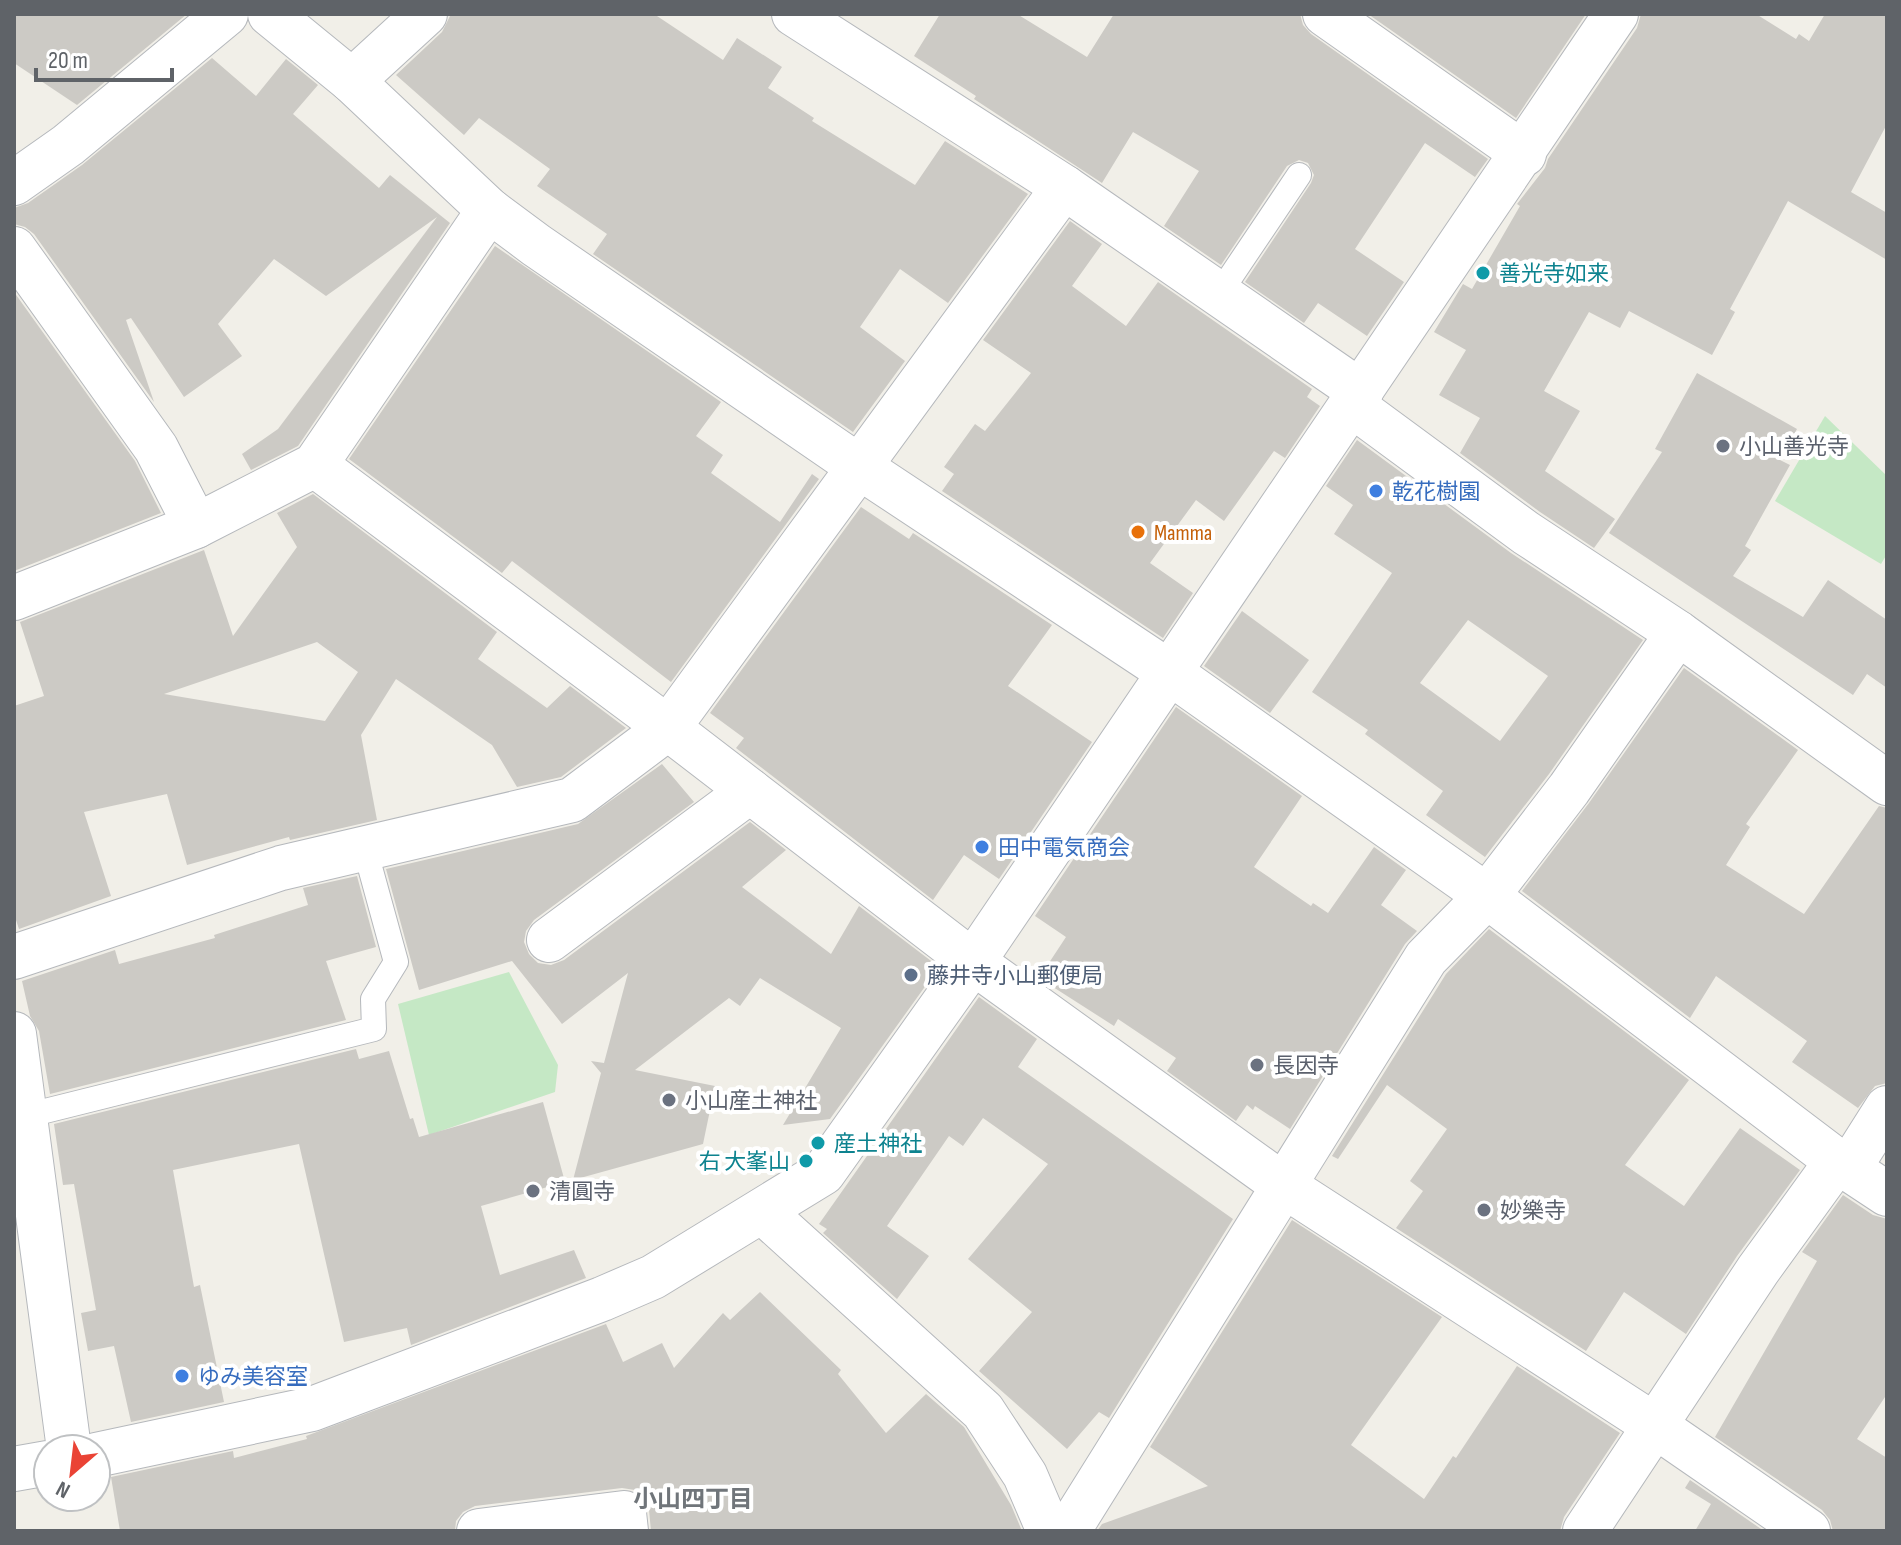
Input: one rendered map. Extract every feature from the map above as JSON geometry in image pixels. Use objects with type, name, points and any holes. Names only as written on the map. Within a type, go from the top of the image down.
[{"type":"street","points":[[14,183],[68,145],[226,14]]},
{"type":"street","points":[[270,14],[352,81],[489,210],[536,245],[861,468],[1169,672],[1487,896],[1843,1165],[1887,1194]]},
{"type":"street","points":[[352,81],[425,14]]},
{"type":"street","points":[[794,14],[1064,187],[1219,294],[1526,533],[1678,633],[1887,783]]},
{"type":"street","points":[[1325,14],[1524,154]]},
{"type":"street","points":[[112,1452],[312,1409],[602,1299],[653,1277],[823,1173],[973,962],[1524,154],[1616,14]]},
{"type":"street","points":[[14,957],[281,868],[572,800],[668,728],[1064,187]]},
{"type":"street","points":[[14,598],[196,526],[315,465],[489,210]]},
{"type":"street","points":[[14,249],[156,448],[196,526]]},
{"type":"street","points":[[315,465],[668,728],[973,962],[1283,1185],[1654,1425],[1808,1531]]},
{"type":"street","points":[[1068,1531],[1426,958],[1487,896],[1569,789],[1678,633]]},
{"type":"street","points":[[549,940],[750,791]]},
{"type":"street","points":[[14,1034],[67,1433]]},
{"type":"street","points":[[1585,1531],[1758,1270],[1887,1108]]},
{"type":"street","points":[[763,1212],[983,1411],[1025,1475],[1049,1531]]},
{"type":"street","points":[[479,1531],[624,1513],[626,1531]]},
{"type":"lane","points":[[1219,294],[1299,175]]},
{"type":"lane","points":[[25,1116],[374,1029],[373,999],[396,962],[365,849]]},
{"type":"green space","points":[[1825,416],[1887,476],[1887,554],[1881,564],[1775,501]]},
{"type":"green space","points":[[509,972],[558,1065],[555,1092],[429,1135],[398,1004]]},
{"type":"building","points":[[14,14],[187,14],[77,105],[14,63]]},
{"type":"building","points":[[451,14],[654,14],[723,60],[737,38],[782,67],[768,88],[814,118],[812,121],[915,185],[945,141],[1028,194],[948,303],[900,269],[860,327],[905,361],[853,432],[593,254],[607,234],[537,186],[550,169],[479,118],[464,135],[396,75],[442,32]]},
{"type":"building","points":[[940,14],[1017,14],[1087,57],[1114,14],[1300,14],[1303,25],[1311,34],[1488,159],[1475,177],[1425,143],[1355,249],[1404,282],[1367,336],[1318,303],[1304,323],[1245,282],[1311,183],[1314,175],[1308,163],[1299,160],[1287,166],[1221,265],[1164,226],[1199,171],[1133,132],[1102,183],[914,56]]},
{"type":"building","points":[[1368,14],[1586,14],[1516,118]]},
{"type":"building","points":[[1641,14],[1756,14],[1796,39],[1799,34],[1809,41],[1825,14],[1887,14],[1887,124],[1851,192],[1887,213],[1887,260],[1788,201],[1730,309],[1735,312],[1712,355],[1629,311],[1620,328],[1589,312],[1544,391],[1580,411],[1545,471],[1615,519],[1594,548],[1460,453],[1480,418],[1439,395],[1466,350],[1434,332],[1463,284],[1472,289],[1520,206],[1517,204],[1545,168],[1548,159],[1637,28]]},
{"type":"building","points":[[212,58],[256,96],[286,59],[318,85],[293,114],[379,188],[390,175],[450,223],[298,446],[251,470],[242,454],[278,429],[437,217],[326,296],[274,259],[218,324],[242,356],[184,397],[131,318],[126,320],[154,402],[34,234],[14,224],[14,208],[28,203],[82,165]]},
{"type":"building","points":[[1070,221],[1102,244],[1072,286],[1126,326],[1158,282],[1312,389],[1307,397],[1320,406],[1285,458],[1274,451],[1224,521],[1196,500],[1150,563],[1193,593],[1163,638],[942,491],[954,474],[944,467],[975,424],[985,431],[1031,373],[983,340]]},
{"type":"building","points":[[495,246],[721,402],[696,436],[723,455],[711,473],[780,522],[812,474],[819,479],[671,682],[512,561],[502,573],[349,459]]},
{"type":"building","points":[[14,292],[135,461],[161,513],[14,571]]},
{"type":"building","points":[[1697,373],[1797,429],[1780,460],[1790,465],[1745,546],[1751,550],[1733,576],[1803,617],[1828,580],[1887,620],[1887,688],[1867,674],[1853,695],[1609,533],[1662,452],[1655,449]]},
{"type":"building","points":[[1357,440],[1511,553],[1643,640],[1549,774],[1485,857],[1426,815],[1443,791],[1365,734],[1368,730],[1312,692],[1392,573],[1334,534],[1353,505],[1326,486]],"holes":[[[1468,620],[1548,676],[1500,741],[1420,683]]]},
{"type":"building","points":[[313,494],[497,632],[478,659],[547,708],[570,686],[626,728],[561,777],[517,787],[492,745],[396,679],[361,735],[377,820],[290,840],[289,837],[187,865],[167,794],[84,812],[111,896],[19,929],[14,914],[14,706],[44,696],[20,622],[204,550],[233,636],[297,547],[277,513]],"holes":[[[317,642],[358,672],[325,721],[164,694]]]},
{"type":"building","points":[[861,507],[909,539],[913,533],[1052,625],[1008,686],[1092,742],[999,879],[964,855],[933,900],[736,748],[744,738],[710,713]]},
{"type":"building","points":[[1242,611],[1309,660],[1270,713],[1204,666]]},
{"type":"building","points":[[1684,668],[1798,750],[1746,824],[1750,827],[1726,865],[1804,914],[1879,806],[1887,808],[1887,1083],[1875,1086],[1858,1108],[1792,1062],[1807,1041],[1716,976],[1690,1018],[1522,891],[1589,803]]},
{"type":"building","points":[[1176,707],[1302,796],[1254,867],[1311,906],[1313,903],[1328,913],[1374,847],[1406,870],[1381,905],[1417,931],[1405,944],[1290,1129],[1255,1106],[1253,1110],[1247,1105],[1236,1121],[1167,1071],[1176,1058],[1118,1019],[1114,1026],[1039,978],[1066,937],[1035,916]]},
{"type":"building","points":[[662,764],[694,802],[534,920],[526,931],[524,942],[529,954],[538,963],[551,965],[564,960],[750,822],[786,850],[742,887],[831,954],[859,906],[939,967],[830,1119],[783,1125],[841,1028],[760,978],[740,1006],[729,998],[635,1070],[715,1086],[703,1144],[573,1180],[601,1073],[591,1061],[604,1063],[628,973],[562,1024],[512,961],[419,990],[386,869],[578,824]]},
{"type":"building","points":[[357,876],[376,947],[326,961],[346,1020],[50,1094],[39,1031],[30,1016],[22,981],[115,950],[119,964],[215,938],[214,935],[308,905],[303,888]]},
{"type":"building","points":[[1489,929],[1689,1080],[1625,1165],[1684,1206],[1740,1128],[1800,1170],[1737,1256],[1686,1334],[1624,1292],[1586,1351],[1396,1228],[1423,1191],[1410,1181],[1447,1129],[1387,1085],[1338,1159],[1332,1156],[1446,974]]},
{"type":"building","points":[[979,997],[1037,1039],[1018,1067],[1233,1219],[1109,1418],[1099,1412],[1067,1449],[979,1371],[1032,1312],[968,1259],[1048,1164],[983,1118],[963,1146],[949,1136],[887,1226],[929,1256],[897,1299],[823,1233],[827,1229],[819,1224]]},
{"type":"building","points":[[356,1049],[359,1059],[389,1051],[410,1119],[413,1118],[419,1137],[543,1102],[565,1182],[481,1206],[500,1275],[574,1250],[586,1278],[411,1345],[407,1328],[344,1342],[299,1144],[173,1170],[194,1287],[200,1285],[224,1402],[131,1422],[114,1346],[88,1351],[81,1313],[96,1310],[74,1184],[63,1185],[54,1124]]},
{"type":"building","points":[[1843,1195],[1873,1215],[1887,1219],[1887,1394],[1857,1439],[1887,1458],[1887,1531],[1833,1531],[1830,1520],[1822,1510],[1715,1437],[1817,1261],[1802,1252]]},
{"type":"building","points":[[1292,1220],[1442,1317],[1351,1445],[1424,1499],[1453,1456],[1456,1458],[1517,1366],[1620,1433],[1564,1517],[1560,1531],[1097,1531],[1102,1524],[1208,1486],[1150,1447]]},
{"type":"building","points":[[760,1292],[841,1370],[838,1374],[886,1433],[926,1394],[964,1427],[1011,1505],[1022,1531],[651,1531],[649,1510],[644,1499],[635,1490],[622,1488],[475,1506],[463,1512],[456,1521],[455,1531],[120,1531],[112,1477],[233,1451],[234,1458],[307,1439],[306,1436],[606,1324],[623,1362],[662,1343],[674,1368],[723,1313],[730,1320]]},
{"type":"building","points":[[1690,1480],[1764,1531],[1695,1531],[1711,1504],[1685,1488]]},
{"type":"place","name":"善光寺如来","points":[[1483,273]]},
{"type":"place","name":"小山善光寺","points":[[1723,446]]},
{"type":"place","name":"乾花樹園","points":[[1376,491]]},
{"type":"place","name":"Mamma","points":[[1138,532]]},
{"type":"place","name":"田中電気商会","points":[[982,847]]},
{"type":"place","name":"藤井寺小山郵便局","points":[[911,975]]},
{"type":"place","name":"長因寺","points":[[1257,1065]]},
{"type":"place","name":"小山産土神社","points":[[669,1100]]},
{"type":"place","name":"産土神社","points":[[818,1143]]},
{"type":"place","name":"右 大峯山","points":[[806,1161]]},
{"type":"place","name":"清圓寺","points":[[533,1191]]},
{"type":"place","name":"妙樂寺","points":[[1484,1210]]},
{"type":"place","name":"ゆみ美容室","points":[[182,1376]]},
{"type":"district","name":"小山四丁目","points":[[693,1499]]}]
